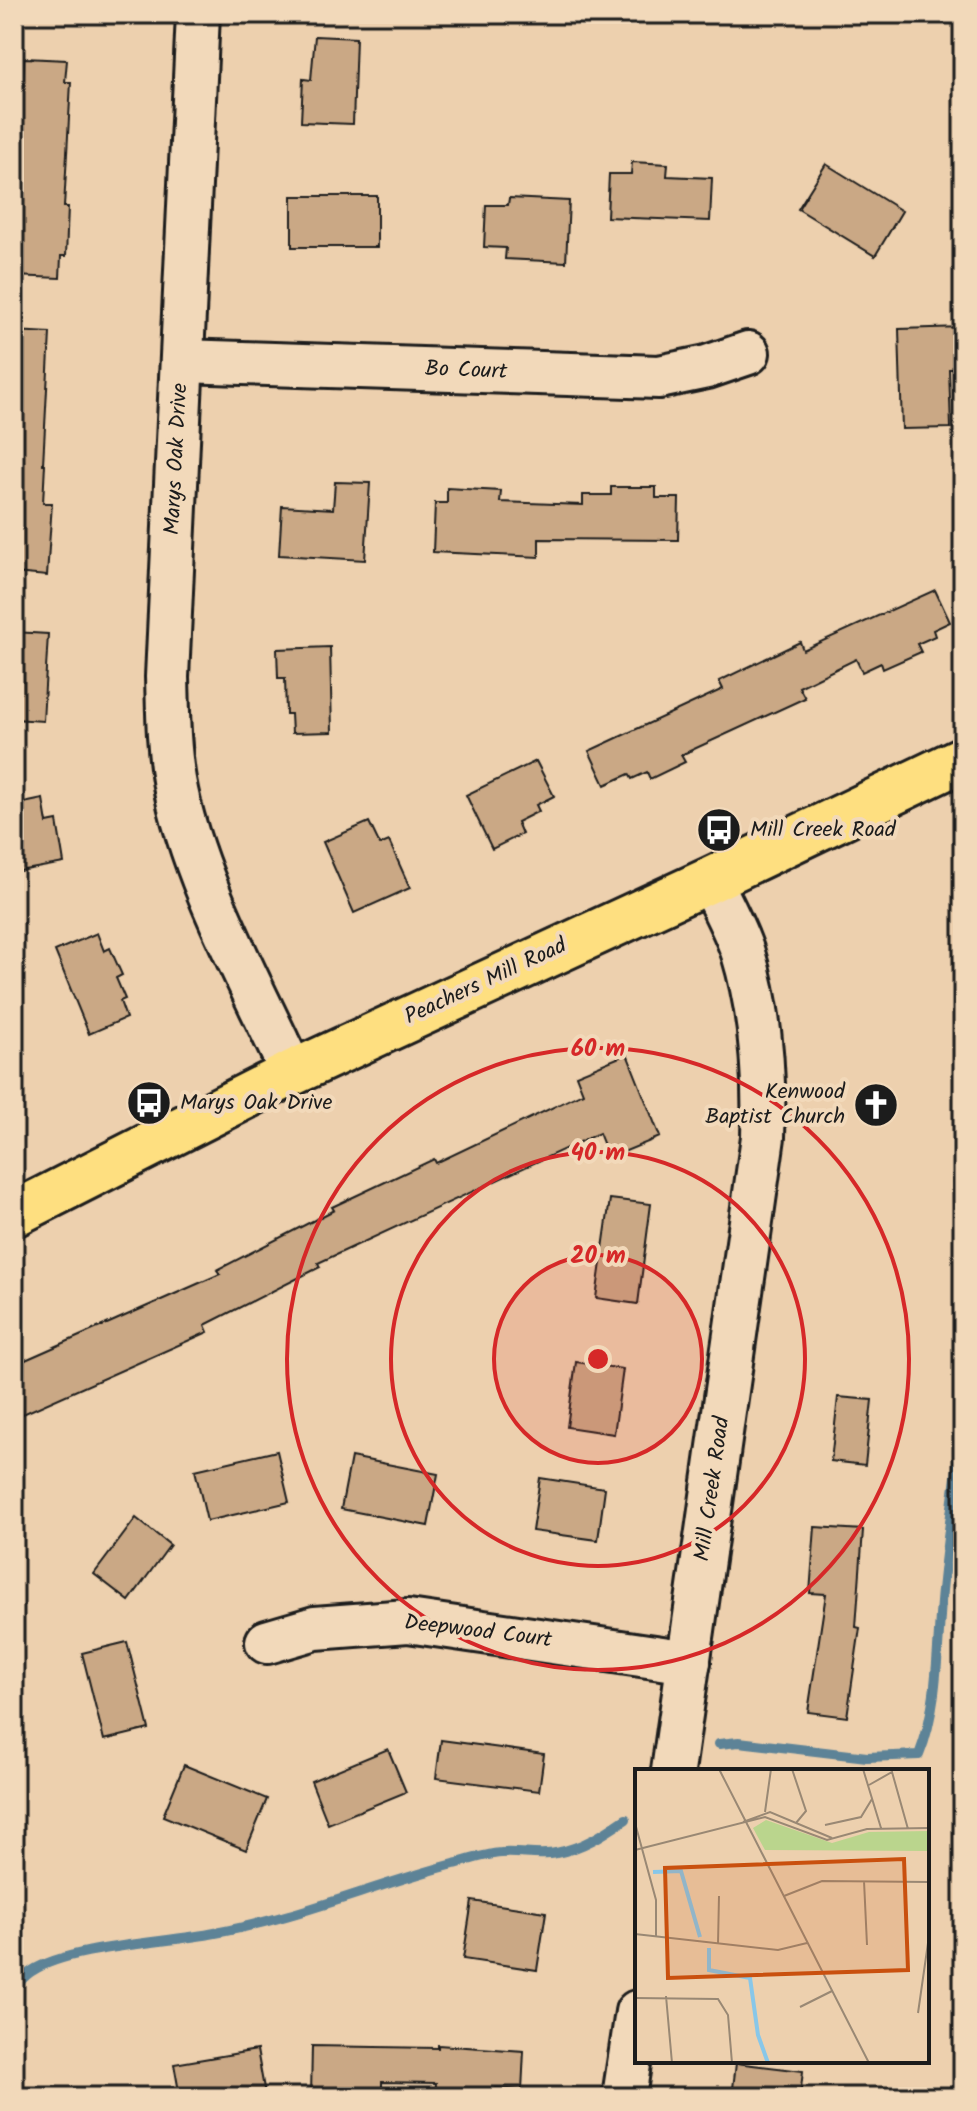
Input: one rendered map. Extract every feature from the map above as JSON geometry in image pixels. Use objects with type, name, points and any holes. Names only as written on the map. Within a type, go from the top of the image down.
[{"type":"main road","name":"Peachers Mill Road","points":[[14,1214],[292,1073],[963,759]]},
{"type":"street","name":"Marys Oak Drive","points":[[198,14],[167,677],[174,780],[208,890],[292,1073]]},
{"type":"street","name":"Bo Court","points":[[182,361],[659,377],[707,367],[748,353]]},
{"type":"street","name":"Mill Creek Road","points":[[673,1769],[763,1137],[762,1054],[743,953],[710,880]]},
{"type":"street","name":"Deepwood Court","points":[[267,1642],[315,1628],[408,1621],[689,1662]]},
{"type":"street","points":[[624,2097],[635,2025]]},
{"type":"building","points":[[315,36],[356,38],[353,124],[301,122],[303,79],[311,80]]},
{"type":"building","points":[[24,58],[67,60],[65,82],[71,82],[64,207],[68,207],[66,256],[61,256],[60,278],[14,276],[14,183],[17,183]]},
{"type":"building","points":[[632,162],[668,164],[667,176],[712,178],[710,221],[607,217],[609,174],[631,174]]},
{"type":"building","points":[[826,164],[902,211],[875,256],[798,209]]},
{"type":"building","points":[[292,196],[377,196],[377,247],[292,247]]},
{"type":"building","points":[[509,198],[569,201],[566,262],[505,259],[506,248],[484,247],[486,205],[508,205]]},
{"type":"building","points":[[963,327],[963,369],[949,369],[951,428],[902,429],[899,329]]},
{"type":"building","points":[[14,331],[50,333],[43,464],[43,503],[52,503],[47,576],[14,573]]},
{"type":"building","points":[[335,482],[370,483],[365,560],[279,555],[282,506],[333,509]]},
{"type":"building","points":[[611,487],[656,487],[656,498],[679,498],[678,540],[539,539],[539,557],[433,552],[435,503],[447,503],[447,488],[501,491],[500,502],[583,505],[583,495],[611,495]]},
{"type":"building","points":[[935,590],[950,622],[933,630],[935,636],[917,644],[921,652],[883,669],[881,663],[862,672],[856,659],[799,687],[805,698],[681,755],[685,762],[650,779],[647,772],[632,779],[629,774],[605,785],[589,751],[723,689],[719,681],[800,642],[803,650]]},
{"type":"building","points":[[14,632],[48,634],[43,721],[14,719]]},
{"type":"building","points":[[330,647],[332,732],[292,733],[291,714],[286,714],[285,678],[278,678],[277,649]]},
{"type":"building","points":[[536,761],[554,796],[536,805],[539,811],[517,822],[522,834],[492,849],[466,795]]},
{"type":"building","points":[[43,799],[47,823],[57,821],[64,863],[14,872],[14,805]]},
{"type":"building","points":[[369,822],[380,845],[389,841],[410,888],[354,913],[323,842]]},
{"type":"building","points":[[97,933],[104,951],[110,948],[122,975],[116,978],[125,999],[120,1001],[126,1018],[89,1034],[55,951]]},
{"type":"building","points":[[627,1054],[660,1137],[609,1158],[599,1133],[318,1263],[320,1267],[205,1325],[208,1332],[14,1418],[14,1365],[220,1274],[217,1270],[334,1210],[332,1207],[434,1159],[436,1163],[583,1093],[576,1075]]},
{"type":"building","points":[[610,1199],[651,1204],[638,1304],[596,1298]]},
{"type":"building","points":[[576,1362],[623,1369],[614,1434],[567,1427]]},
{"type":"building","points":[[838,1397],[872,1400],[865,1465],[831,1461]]},
{"type":"building","points":[[277,1451],[289,1502],[207,1521],[195,1470]]},
{"type":"building","points":[[351,1457],[438,1474],[428,1526],[341,1509]]},
{"type":"building","points":[[540,1478],[605,1488],[598,1540],[532,1531]]},
{"type":"building","points":[[136,1518],[170,1545],[129,1601],[94,1574]]},
{"type":"building","points":[[815,1527],[863,1530],[856,1627],[860,1628],[847,1717],[808,1712],[826,1594],[810,1593]]},
{"type":"building","points":[[127,1642],[149,1729],[104,1740],[82,1653]]},
{"type":"building","points":[[441,1740],[544,1754],[539,1791],[436,1778]]},
{"type":"building","points":[[388,1749],[406,1792],[328,1824],[311,1781]]},
{"type":"building","points":[[184,1765],[267,1799],[246,1850],[163,1816]]},
{"type":"building","points":[[472,1901],[546,1912],[537,1970],[463,1959]]},
{"type":"building","points":[[438,2045],[524,2051],[522,2090],[496,2088],[495,2097],[435,2097],[436,2083],[382,2082],[382,2097],[311,2097],[312,2046],[438,2048]]},
{"type":"building","points":[[257,2050],[265,2094],[180,2097],[174,2064]]},
{"type":"building","points":[[736,2063],[803,2071],[800,2097],[732,2097]]},
{"type":"waterway","points":[[719,1744],[739,1742],[867,1757],[919,1755],[930,1718],[936,1679],[945,1565],[963,1443]]},
{"type":"waterway","points":[[14,1988],[32,1971],[70,1956],[246,1927],[489,1855],[566,1851],[593,1840],[626,1819]]},
{"type":"place","name":"Mill Creek Road","points":[[719,830]]},
{"type":"place","name":"Marys Oak Drive","points":[[149,1103]]},
{"type":"place","name":"Kenwood Baptist Church","points":[[876,1105]]}]
